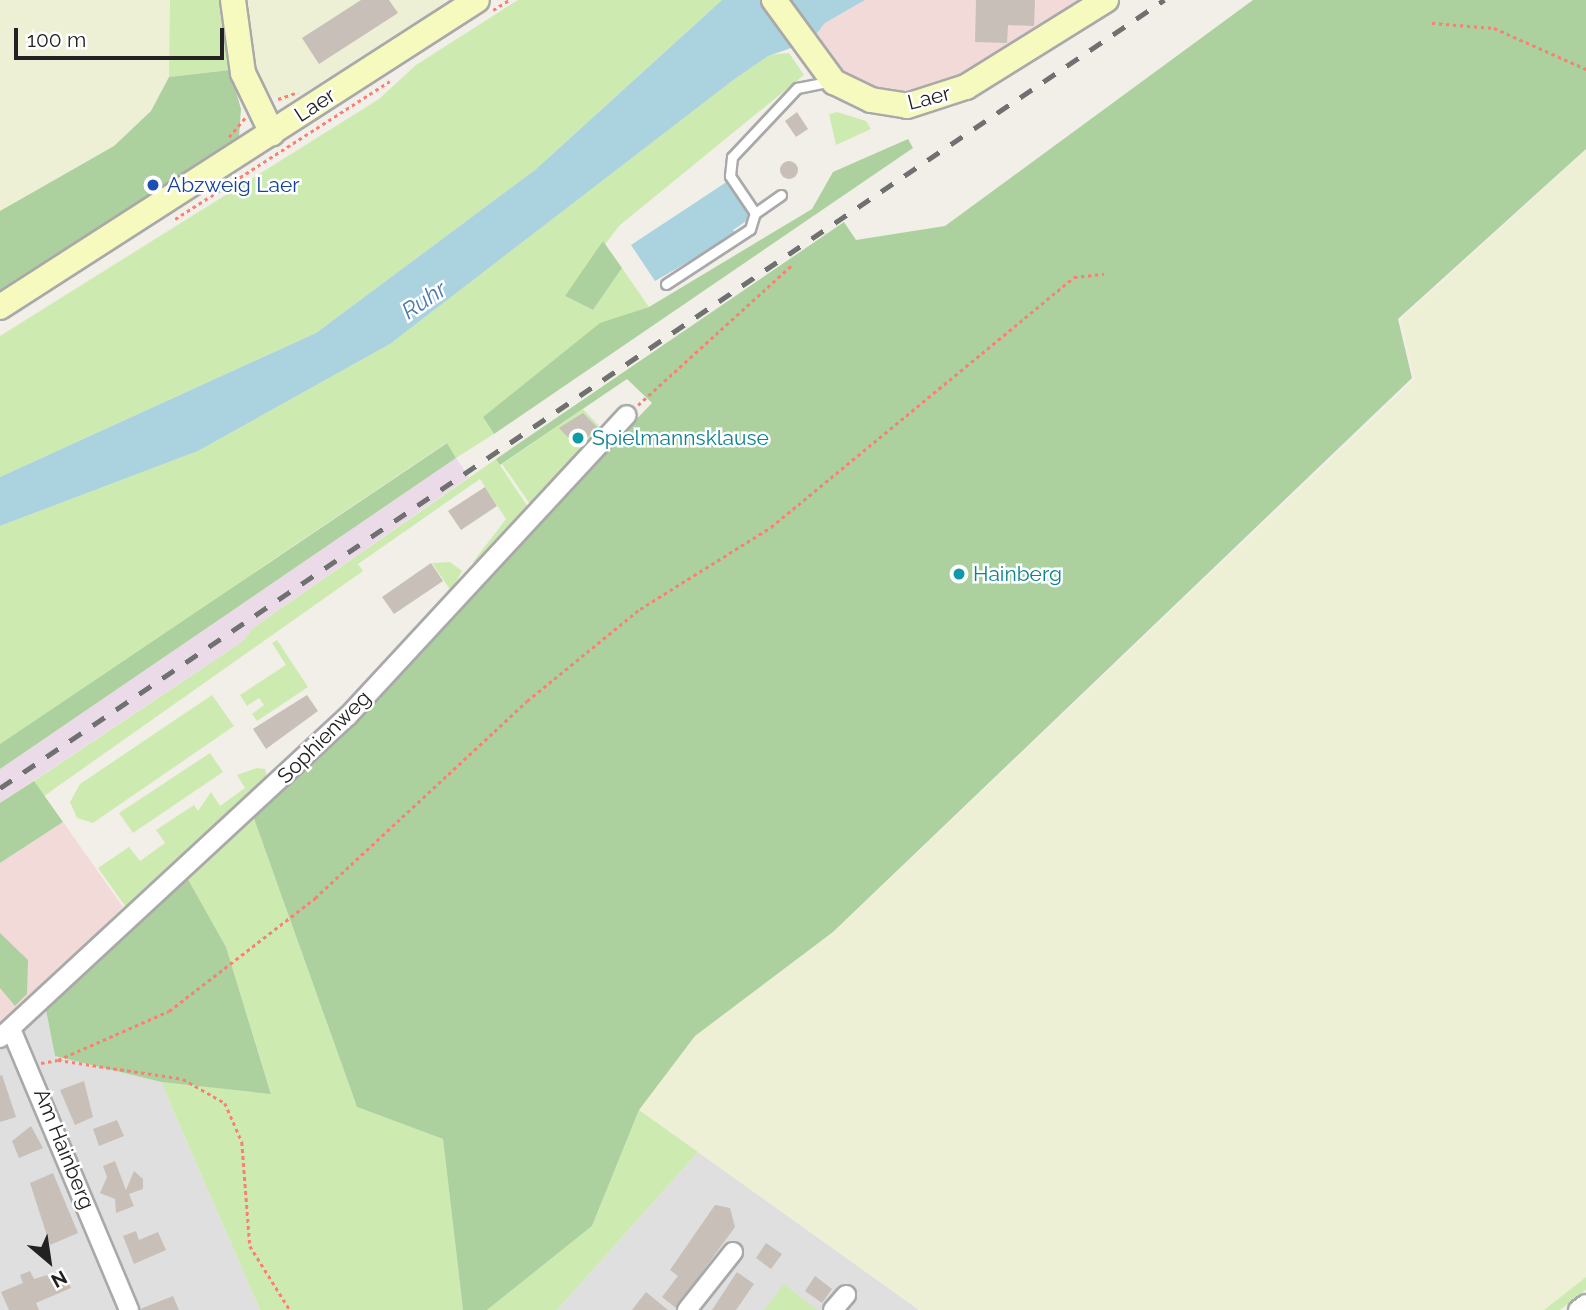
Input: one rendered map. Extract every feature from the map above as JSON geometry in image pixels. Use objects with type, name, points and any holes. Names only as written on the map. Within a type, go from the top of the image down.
[{"type":"main road","name":"Laer","points":[[233,0],[243,73],[272,133],[477,0]]},
{"type":"main road","name":"Laer","points":[[774,0],[809,56],[834,82],[892,105],[942,99],[1106,0]]},
{"type":"main road","points":[[0,307],[272,133]]},
{"type":"street","name":"Sophienweg","points":[[5,1033],[348,716],[627,415]]},
{"type":"street","name":"Am Hainberg","points":[[5,1033],[31,1066],[129,1310]]},
{"type":"street","points":[[687,1310],[733,1252]]},
{"type":"street","points":[[833,1310],[846,1295]]},
{"type":"street","points":[[1578,1310],[1586,1304]]},
{"type":"lane","points":[[755,213],[730,176],[732,157],[797,88],[834,82]]},
{"type":"lane","points":[[666,284],[750,229],[755,213],[781,195]]},
{"type":"path","points":[[1432,23],[1494,28],[1586,69]]},
{"type":"path","points":[[627,415],[791,266]]},
{"type":"path","points":[[31,1066],[58,1060],[169,1010],[315,898],[527,701],[640,610],[771,527],[1074,277],[1104,274]]},
{"type":"path","points":[[58,1060],[183,1079],[225,1103],[242,1142],[250,1246],[290,1310]]},
{"type":"shaded area","points":[[865,0],[1092,0],[963,81],[890,97],[833,71],[811,41],[825,23]]},
{"type":"shaded area","points":[[456,458],[469,477],[253,628],[242,642],[0,803],[0,769]]},
{"type":"shaded area","points":[[63,822],[123,907],[0,1029],[0,863]]},
{"type":"shaded area","points":[[45,1005],[55,1056],[161,1082],[260,1310],[0,1310],[0,1047]]},
{"type":"shaded area","points":[[698,1152],[919,1310],[557,1310]]},
{"type":"green space","points":[[0,0],[170,0],[170,57],[169,77],[151,111],[114,146],[0,211]]},
{"type":"green space","points":[[170,0],[225,0],[230,70],[169,77]]},
{"type":"green space","points":[[240,0],[443,0],[446,6],[287,103],[267,94],[252,65]]},
{"type":"green space","points":[[518,0],[722,0],[535,170],[316,333],[0,477],[0,336],[379,99],[416,65]]},
{"type":"green space","points":[[1253,0],[1586,0],[1586,149],[1398,319],[1412,378],[833,932],[695,1036],[639,1110],[592,1226],[487,1310],[463,1310],[443,1139],[357,1107],[253,816],[652,403],[627,379],[500,465],[496,459],[844,222],[856,240],[945,226]]},
{"type":"green space","points":[[789,53],[804,75],[620,225],[565,296],[593,310],[622,268],[649,307],[600,324],[483,417],[494,434],[456,458],[446,443],[0,744],[0,526],[198,451],[390,344],[736,78],[768,55]]},
{"type":"green space","points":[[230,70],[241,109],[239,137],[0,299],[0,211],[114,146],[151,111],[169,77]]},
{"type":"green space","points":[[837,112],[866,121],[871,129],[836,145],[829,114]]},
{"type":"green space","points":[[908,139],[913,148],[494,434],[483,417],[600,323],[649,307],[812,209],[833,172]]},
{"type":"green space","points":[[1586,150],[1586,1277],[1544,1310],[920,1310],[639,1110],[695,1036],[833,933],[1415,379],[1400,320]]},
{"type":"green space","points":[[603,241],[622,268],[593,310],[565,296]]},
{"type":"green space","points":[[583,409],[603,430],[530,504],[502,464]]},
{"type":"green space","points":[[447,443],[456,458],[0,769],[0,744]]},
{"type":"green space","points":[[496,459],[528,507],[480,561],[473,562],[506,519],[480,479],[358,564],[363,571],[44,796],[34,781],[242,642],[253,628]]},
{"type":"green space","points":[[450,562],[462,571],[451,591],[432,563]]},
{"type":"green space","points":[[277,640],[308,687],[257,721],[252,714],[264,705],[259,698],[247,706],[240,695],[286,665],[272,643]]},
{"type":"green space","points":[[212,695],[234,726],[93,823],[77,818],[70,802],[80,784]]},
{"type":"green space","points":[[210,753],[223,772],[133,833],[119,813]]},
{"type":"green space","points":[[257,768],[265,769],[268,781],[130,913],[98,868],[129,847],[140,861],[165,843],[156,830],[194,805],[198,811],[211,792],[220,806],[245,788],[237,775]]},
{"type":"green space","points":[[34,781],[63,822],[0,863],[0,803]]},
{"type":"green space","points":[[253,816],[357,1107],[443,1139],[463,1310],[260,1310],[161,1082],[271,1093],[226,947],[184,872]]},
{"type":"green space","points":[[184,872],[226,947],[271,1094],[161,1082],[55,1056],[45,1005]]},
{"type":"green space","points":[[0,933],[28,960],[27,994],[15,1006],[0,988]]},
{"type":"green space","points":[[639,1110],[698,1152],[557,1310],[487,1310],[592,1226]]},
{"type":"green space","points":[[1586,1277],[1586,1290],[1560,1310],[1544,1310]]},
{"type":"green space","points":[[784,1284],[817,1310],[764,1310]]},
{"type":"water","name":"Ruhr","points":[[722,0],[865,0],[825,23],[811,41],[768,56],[736,78],[390,344],[198,451],[0,526],[0,477],[316,333],[535,170]]},
{"type":"water","points":[[728,181],[752,217],[733,230],[736,234],[655,281],[631,245]]},
{"type":"building","points":[[361,0],[389,0],[398,13],[319,64],[302,38]]},
{"type":"building","points":[[976,0],[1035,0],[1034,26],[1008,25],[1007,43],[975,42]]},
{"type":"building","points":[[797,112],[808,129],[796,137],[785,121]]},
{"type":"building","points":[[785,161],[793,161],[798,170],[796,177],[785,179],[780,174],[780,166]]},
{"type":"building","name":"Spielmannsklause","points":[[583,413],[597,427],[578,448],[559,428]]},
{"type":"building","points":[[485,487],[497,506],[461,530],[448,511]]},
{"type":"building","points":[[431,563],[443,581],[394,614],[382,597]]},
{"type":"building","points":[[307,695],[318,711],[266,749],[253,729]]},
{"type":"building","points":[[2,1075],[16,1117],[0,1122],[0,1076]]},
{"type":"building","points":[[84,1081],[93,1117],[75,1125],[60,1090]]},
{"type":"building","points":[[117,1120],[124,1136],[99,1146],[93,1129]]},
{"type":"building","points":[[31,1126],[43,1148],[19,1158],[12,1141]]},
{"type":"building","points":[[115,1161],[126,1190],[134,1171],[143,1179],[143,1189],[129,1194],[134,1206],[116,1213],[115,1199],[100,1193],[107,1177],[103,1166]]},
{"type":"building","points":[[53,1173],[78,1233],[50,1245],[30,1183]]},
{"type":"building","points":[[715,1205],[730,1208],[735,1227],[676,1308],[662,1297],[678,1276],[670,1270]]},
{"type":"building","points":[[136,1231],[139,1240],[158,1232],[166,1250],[134,1264],[123,1236]]},
{"type":"building","points":[[766,1243],[782,1254],[771,1269],[756,1258]]},
{"type":"building","points":[[30,1271],[34,1279],[54,1273],[57,1282],[67,1278],[71,1288],[36,1303],[39,1310],[9,1310],[1,1292],[23,1283],[20,1275]]},
{"type":"building","points":[[737,1272],[754,1284],[736,1310],[712,1310]]},
{"type":"building","points":[[815,1276],[832,1289],[822,1303],[805,1291]]},
{"type":"building","points":[[646,1292],[668,1310],[632,1310]]},
{"type":"building","points":[[173,1296],[179,1310],[140,1310],[140,1309]]},
{"type":"railway","points":[[0,788],[1164,0]]},
{"type":"place","name":"Abzweig Laer","points":[[153,185]]},
{"type":"place","name":"Spielmannsklause","points":[[578,438]]},
{"type":"place","name":"Hainberg","points":[[959,574]]}]
